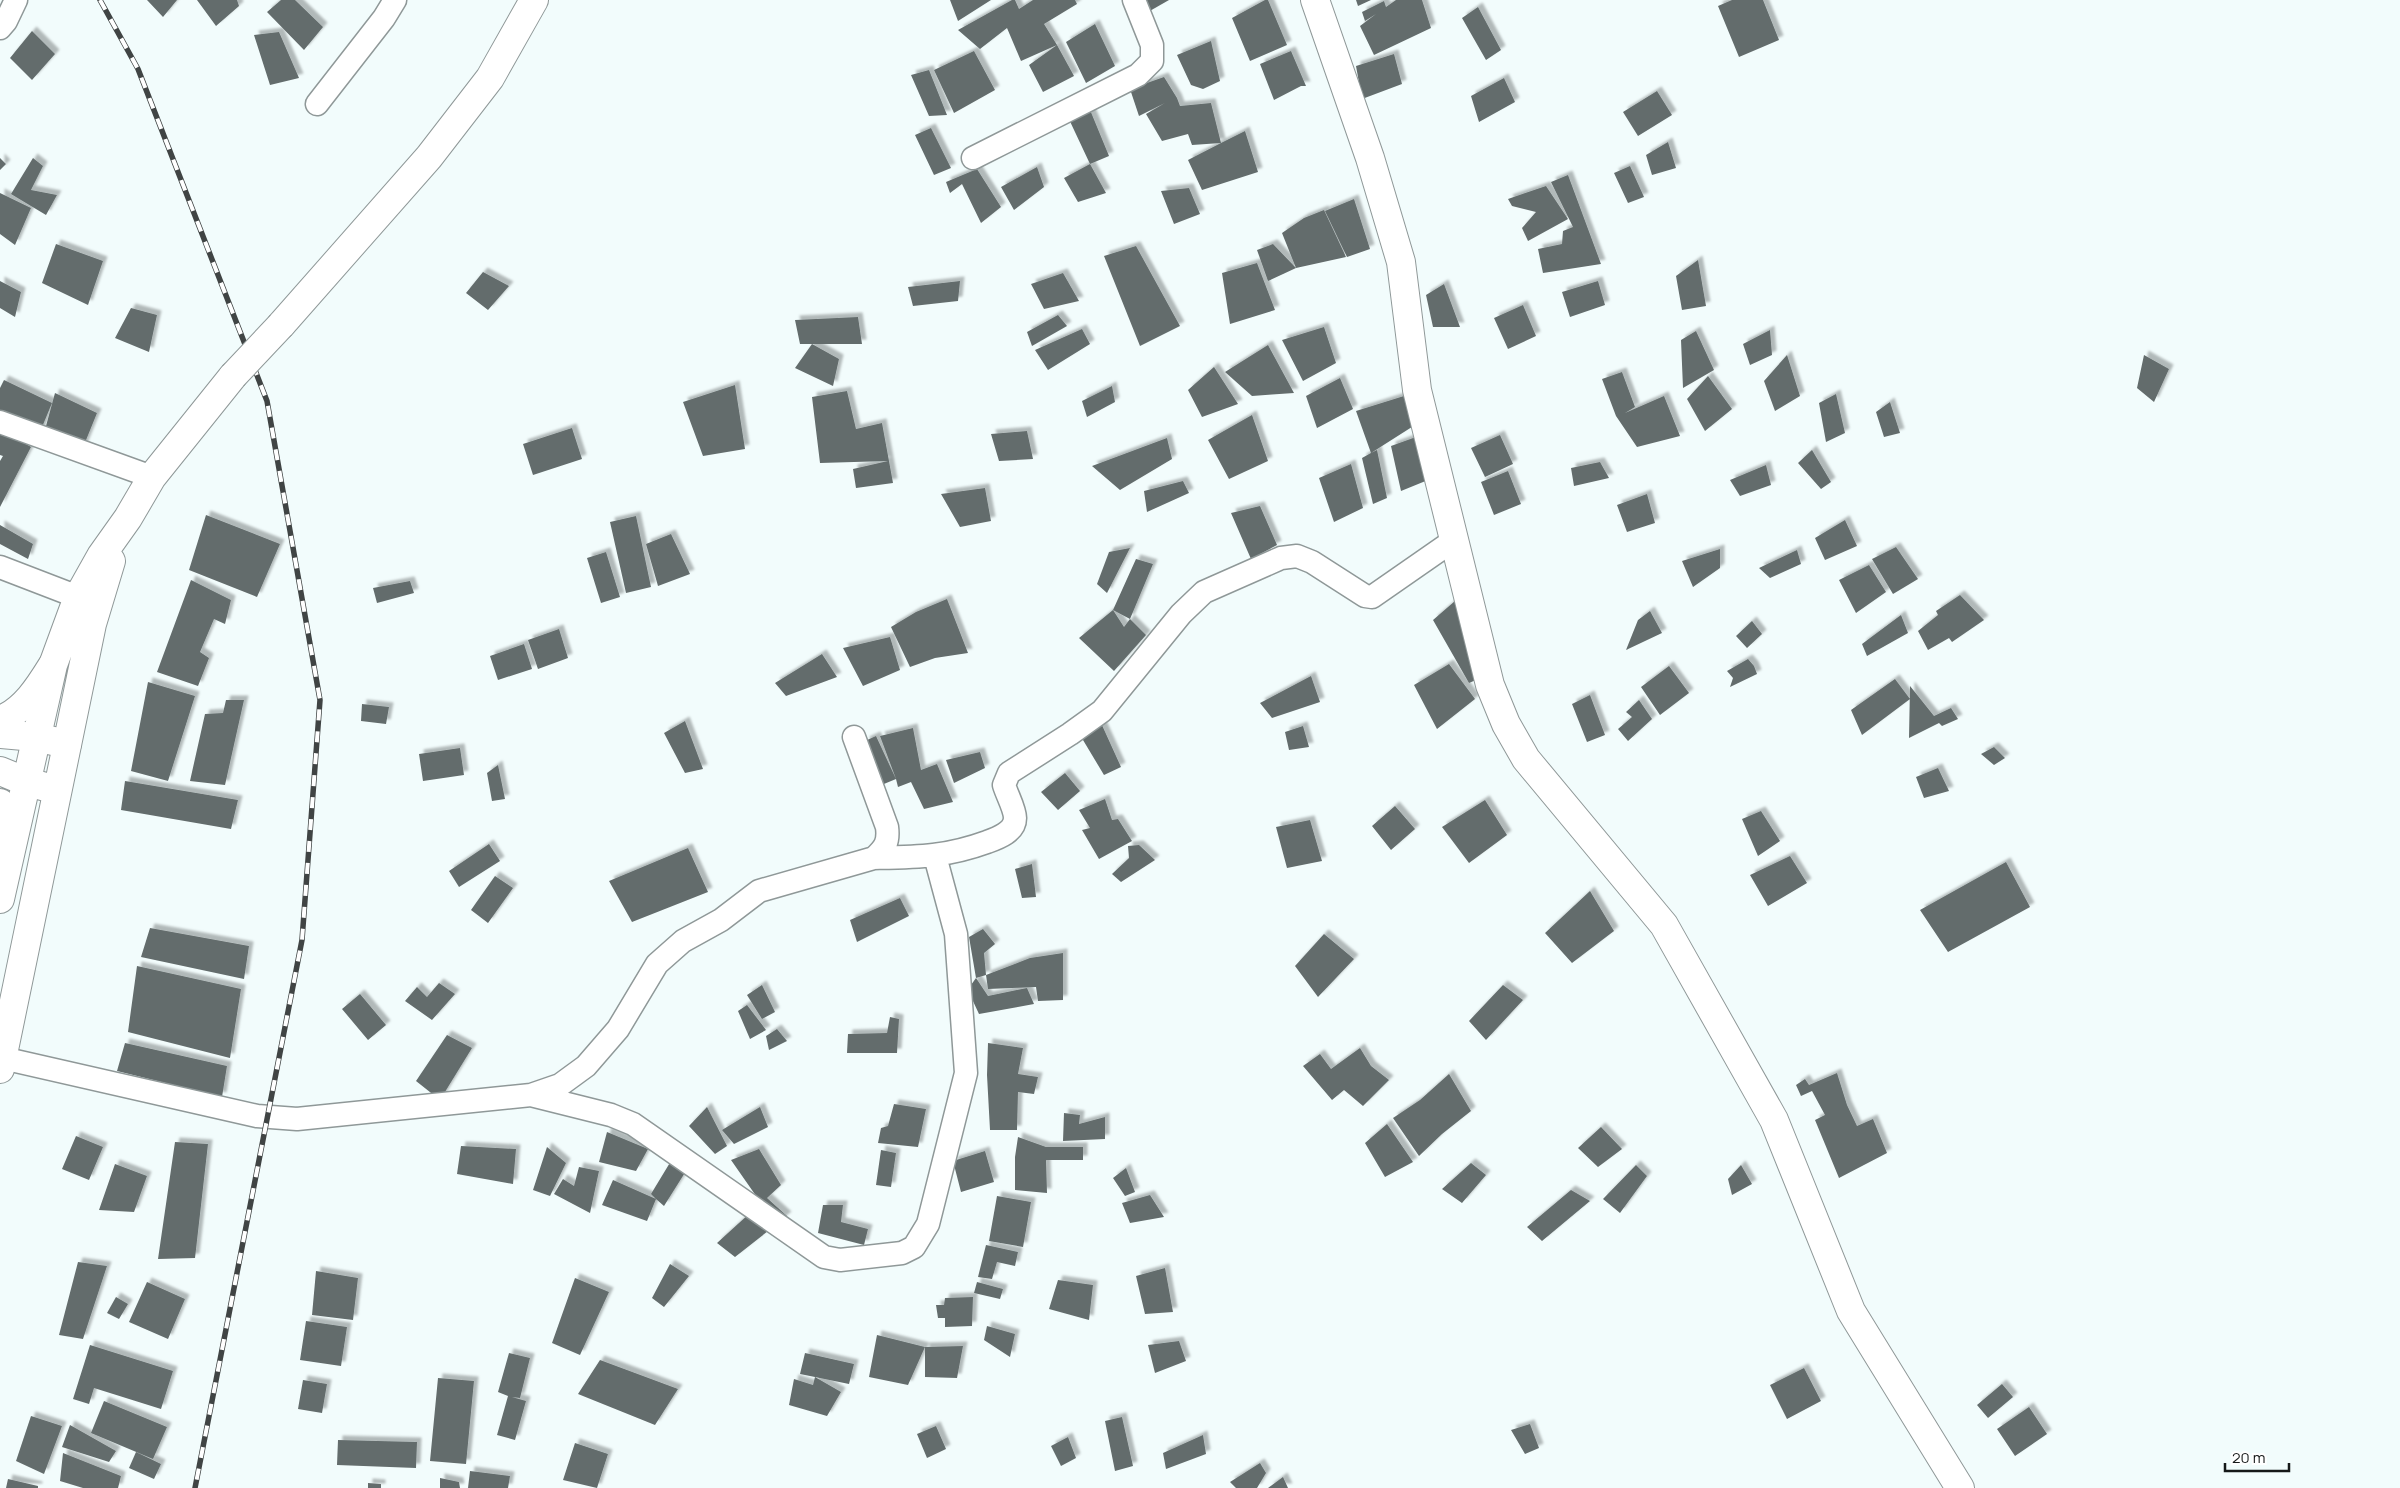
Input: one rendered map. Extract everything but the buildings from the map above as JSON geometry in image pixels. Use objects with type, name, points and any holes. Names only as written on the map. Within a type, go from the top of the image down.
[{"type":"street","points":[[0,28],[6,21],[16,0]]},
{"type":"street","points":[[317,104],[384,18],[395,0]]},
{"type":"street","points":[[2,889],[53,664],[78,597],[101,556],[128,518],[152,477],[234,376],[435,150],[490,78],[534,0]]},
{"type":"street","points":[[973,158],[1138,75],[1152,61],[1152,44],[1134,0]]},
{"type":"street","points":[[1315,0],[1370,158],[1401,262],[1416,390],[1490,685],[1506,724],[1526,759],[1664,925],[1774,1120],[1851,1311],[1960,1488]]},
{"type":"street","points":[[0,422],[152,477]]},
{"type":"street","points":[[128,518],[113,555],[92,624],[1,1063],[258,1116],[297,1119],[531,1095],[560,1085],[586,1066],[618,1029],[657,964],[682,941],[721,920],[758,891],[874,858],[935,856],[960,852],[1001,837],[1013,826],[1015,818],[1004,785],[1009,773],[1102,711],[1186,608],[1204,592],[1281,558],[1297,556],[1312,562],[1365,596],[1372,597],[1454,540]]},
{"type":"street","points":[[0,567],[78,597]]},
{"type":"street","points":[[0,720],[10,716],[37,690],[53,664]]},
{"type":"street","points":[[0,734],[35,737],[67,744]]},
{"type":"street","points":[[854,737],[887,827],[889,839],[884,849],[874,858]]},
{"type":"street","points":[[0,771],[27,782],[57,790]]},
{"type":"street","points":[[0,803],[4,817],[2,889]]},
{"type":"street","points":[[531,1095],[611,1115],[633,1124],[824,1257],[840,1260],[902,1253],[914,1247],[928,1224],[966,1073],[956,934],[935,856]]},
{"type":"railway","points":[[100,0],[138,69],[267,401],[320,700],[302,940],[195,1488]]}]
